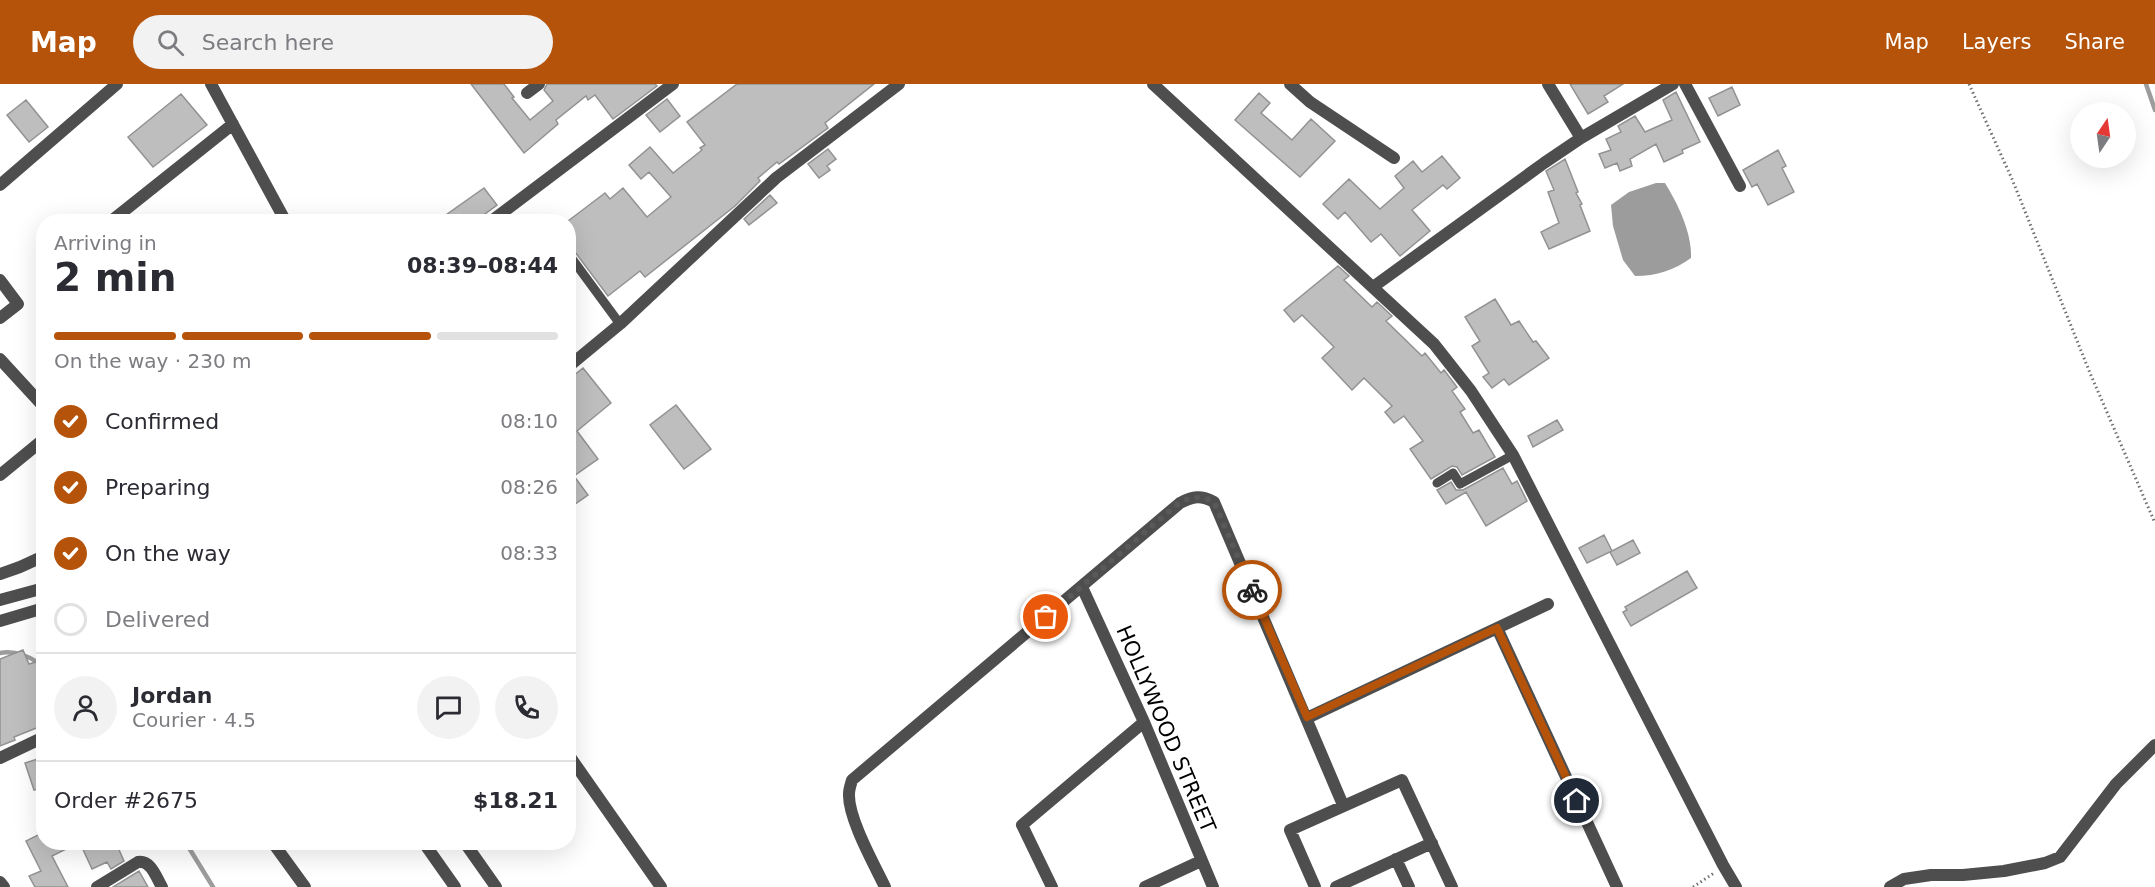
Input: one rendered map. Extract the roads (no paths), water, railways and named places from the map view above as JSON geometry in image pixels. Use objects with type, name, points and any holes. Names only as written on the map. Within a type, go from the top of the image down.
[{"type":"street","points":[[0,185],[117,84]]},
{"type":"street","points":[[211,84],[282,214]]},
{"type":"street","points":[[527,93],[539,84]]},
{"type":"street","points":[[501,214],[674,84]]},
{"type":"street","points":[[576,360],[620,324],[776,178],[885,88],[899,84]]},
{"type":"street","points":[[1153,84],[1434,344],[1471,391],[1513,455],[1723,866],[1736,887]]},
{"type":"street","points":[[1290,84],[1310,102],[1394,158]]},
{"type":"street","points":[[1548,84],[1581,138]]},
{"type":"street","points":[[1372,286],[1581,138],[1673,84]]},
{"type":"street","points":[[1685,84],[1740,186]]},
{"type":"street","points":[[120,214],[234,123]]},
{"type":"street","points":[[0,280],[18,304],[0,318]]},
{"type":"street","points":[[0,358],[36,398]]},
{"type":"street","points":[[0,475],[36,446]]},
{"type":"street","points":[[885,887],[855,824],[849,793],[852,780],[863,768],[1180,502],[1192,497],[1203,497],[1214,502],[1343,806]]},
{"type":"street","points":[[0,574],[36,560]]},
{"type":"street","name":"HOLLYWOOD STREET","points":[[1082,586],[1144,722],[1213,887]]},
{"type":"street","points":[[0,600],[36,590]]},
{"type":"street","points":[[1307,717],[1548,604]]},
{"type":"street","points":[[0,621],[36,610]]},
{"type":"street","points":[[1497,628],[1617,887]]},
{"type":"street","points":[[1052,887],[1022,825],[1144,722]]},
{"type":"street","points":[[0,758],[36,741]]},
{"type":"street","points":[[1890,887],[1904,879],[1931,875],[1966,881],[2045,863],[2060,857],[2116,784],[2155,745]]},
{"type":"street","points":[[576,765],[661,887]]},
{"type":"street","points":[[1315,887],[1290,830],[1402,780],[1452,887]]},
{"type":"street","points":[[1336,887],[1362,882],[1396,859],[1432,843]]},
{"type":"street","points":[[278,850],[305,887]]},
{"type":"street","points":[[429,850],[455,887]]},
{"type":"street","points":[[470,850],[496,887]]},
{"type":"street","points":[[1396,859],[1408,887]]},
{"type":"street","points":[[97,887],[143,861],[150,866],[162,887]]},
{"type":"street","points":[[1145,887],[1201,861]]},
{"type":"street","points":[[0,882],[4,887]]},
{"type":"lane","points":[[576,264],[620,324]]},
{"type":"lane","points":[[1437,483],[1453,473],[1460,484],[1513,455]]},
{"type":"waterway","points":[[2146,84],[2155,110]]},
{"type":"waterway","points":[[0,653],[24,655],[36,662]]},
{"type":"waterway","points":[[190,850],[213,887]]}]
